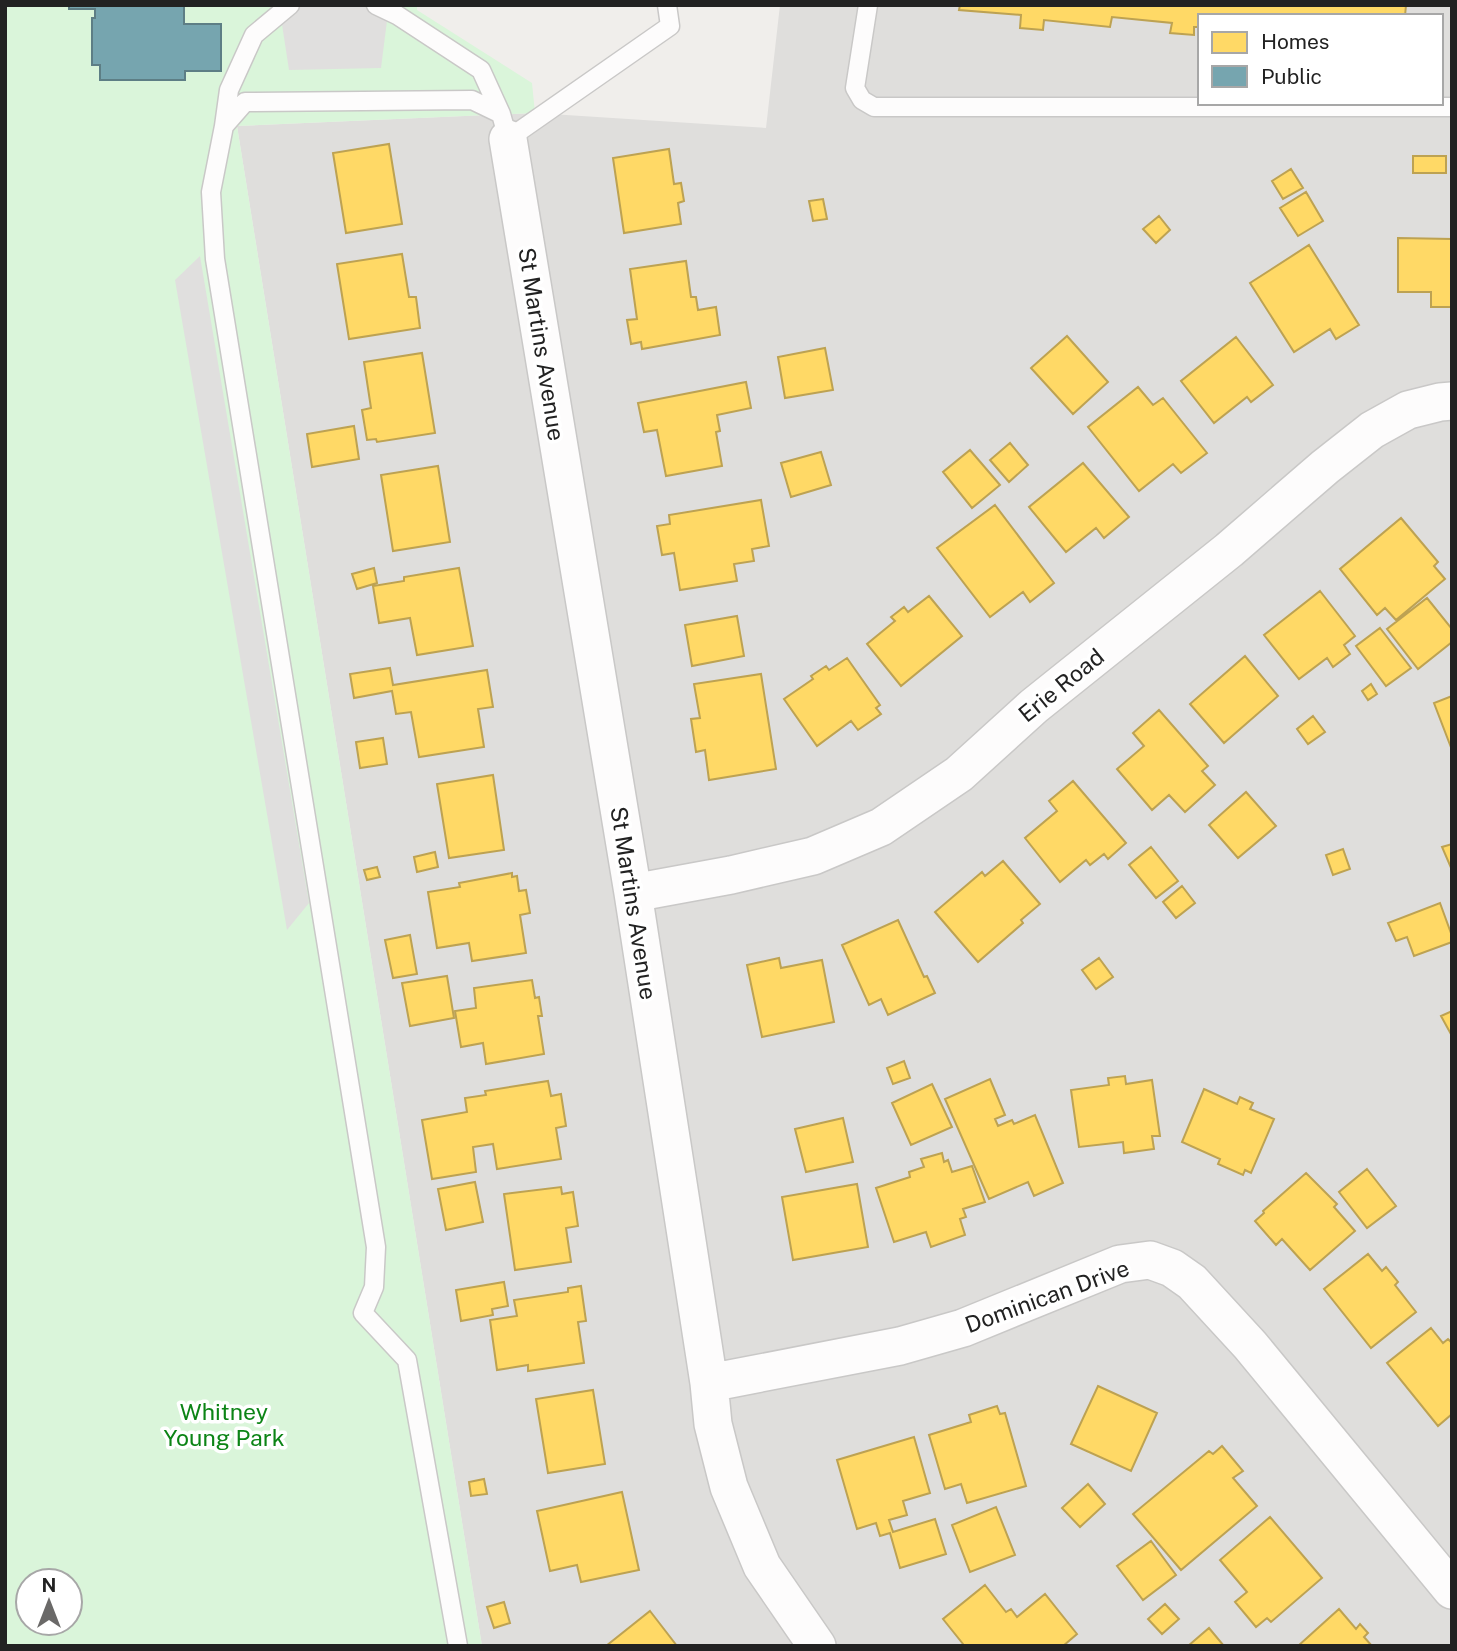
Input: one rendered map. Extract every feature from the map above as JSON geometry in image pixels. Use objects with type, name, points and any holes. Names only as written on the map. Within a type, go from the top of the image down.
[{"type":"street","name":"St Martins Avenue","points":[[505,127],[633,892],[709,1383],[713,1424],[729,1487],[762,1566],[817,1646]]},
{"type":"street","name":"Erie Road","points":[[633,892],[731,875],[813,856],[881,827],[959,774],[1034,706],[1229,550],[1372,430],[1408,410],[1452,401]]},
{"type":"street","name":"Dominican Drive","points":[[709,1383],[900,1346],[963,1328],[1119,1264],[1150,1260],[1172,1268],[1192,1282],[1250,1345],[1452,1590]]},
{"type":"lane","points":[[290,5],[254,35],[229,90],[211,192],[215,259],[376,1247],[374,1287],[363,1313],[407,1360],[457,1646]]},
{"type":"lane","points":[[376,5],[397,15],[481,71],[505,127]]},
{"type":"lane","points":[[505,127],[670,26],[667,5]]},
{"type":"lane","points":[[868,5],[855,88],[862,100],[874,107],[1452,107]]},
{"type":"lane","points":[[224,126],[245,102],[472,100],[505,127]]},
{"type":"shaded area","points":[[279,5],[389,5],[381,68],[289,70]]},
{"type":"shaded area","points":[[780,5],[1452,5],[1452,1646],[482,1646],[237,126],[535,113],[766,128]]},
{"type":"shaded area","points":[[200,256],[309,903],[287,930],[175,280]]},
{"type":"green space","name":"Whitney Young Park","points":[[5,5],[417,5],[417,10],[532,83],[535,113],[237,126],[482,1646],[5,1646]]},
{"type":"building: Homes","points":[[960,5],[1406,5],[1405,14],[1198,14],[1198,27],[1194,27],[1194,35],[1170,33],[1172,23],[1112,17],[1110,27],[1044,20],[1043,30],[1020,28],[1021,15],[959,10]]},
{"type":"building: Homes","points":[[389,144],[402,224],[346,233],[333,153]]},
{"type":"building: Homes","points":[[669,149],[674,184],[681,183],[684,201],[678,203],[681,224],[624,233],[613,158]]},
{"type":"building: Homes","points":[[1413,156],[1446,156],[1446,173],[1413,173]]},
{"type":"building: Homes","points":[[1291,169],[1303,188],[1283,199],[1272,181]]},
{"type":"building: Homes","points":[[1306,192],[1323,221],[1298,236],[1280,208]]},
{"type":"building: Homes","points":[[823,199],[827,219],[813,221],[809,201]]},
{"type":"building: Homes","points":[[1159,216],[1170,230],[1156,243],[1143,229]]},
{"type":"building: Homes","points":[[1398,238],[1452,239],[1452,307],[1431,307],[1431,292],[1398,292]]},
{"type":"building: Homes","points":[[1309,245],[1359,325],[1336,339],[1330,329],[1294,352],[1250,283]]},
{"type":"building: Homes","points":[[402,254],[409,297],[416,297],[420,328],[349,339],[337,264]]},
{"type":"building: Homes","points":[[686,261],[691,297],[696,297],[698,310],[716,307],[720,335],[642,349],[641,342],[631,344],[627,320],[637,319],[630,269]]},
{"type":"building: Homes","points":[[1067,336],[1108,382],[1073,414],[1031,368]]},
{"type":"building: Homes","points":[[1236,337],[1273,385],[1251,402],[1247,397],[1214,423],[1181,381]]},
{"type":"building: Homes","points":[[825,348],[833,390],[785,398],[778,357]]},
{"type":"building: Homes","points":[[422,353],[435,433],[377,442],[376,439],[367,440],[362,410],[371,408],[364,362]]},
{"type":"building: Homes","points":[[746,382],[751,408],[717,415],[720,431],[716,432],[722,466],[666,476],[657,430],[644,432],[638,403]]},
{"type":"building: Homes","points":[[1138,387],[1153,405],[1163,398],[1207,453],[1181,473],[1173,464],[1139,491],[1088,427]]},
{"type":"building: Homes","points":[[354,426],[359,459],[312,467],[307,434]]},
{"type":"building: Homes","points":[[1010,443],[1028,465],[1009,482],[990,460]]},
{"type":"building: Homes","points":[[970,450],[1000,485],[972,508],[943,472]]},
{"type":"building: Homes","points":[[821,452],[831,485],[791,497],[781,463]]},
{"type":"building: Homes","points":[[1083,463],[1129,517],[1104,538],[1096,528],[1066,552],[1029,507]]},
{"type":"building: Homes","points":[[438,466],[450,542],[393,551],[381,475]]},
{"type":"building: Homes","points":[[761,500],[769,546],[752,549],[754,561],[734,564],[737,581],[680,590],[674,553],[662,555],[657,526],[670,524],[669,515]]},
{"type":"building: Homes","points":[[995,505],[1054,583],[1030,602],[1023,592],[990,617],[937,548]]},
{"type":"building: Homes","points":[[1401,518],[1438,562],[1434,566],[1445,579],[1396,620],[1385,608],[1377,615],[1340,569]]},
{"type":"building: Homes","points":[[374,568],[377,583],[357,589],[352,574]]},
{"type":"building: Homes","points":[[459,568],[473,646],[417,655],[410,618],[379,623],[373,586],[404,581],[404,577]]},
{"type":"building: Homes","points":[[1320,591],[1355,636],[1344,645],[1350,654],[1333,667],[1327,658],[1299,679],[1264,635]]},
{"type":"building: Homes","points":[[929,596],[962,636],[901,686],[867,644],[895,621],[891,617],[904,607],[908,612]]},
{"type":"building: Homes","points":[[1427,598],[1452,629],[1452,642],[1418,669],[1387,629]]},
{"type":"building: Homes","points":[[737,616],[744,656],[692,666],[685,625]]},
{"type":"building: Homes","points":[[1380,628],[1411,668],[1386,686],[1356,646]]},
{"type":"building: Homes","points":[[1245,656],[1278,696],[1224,743],[1190,704]]},
{"type":"building: Homes","points":[[847,658],[880,705],[876,708],[881,714],[858,730],[851,721],[817,746],[784,699],[813,679],[811,676],[826,666],[829,670]]},
{"type":"building: Homes","points":[[390,668],[393,685],[487,670],[493,707],[478,709],[484,747],[419,757],[411,712],[396,714],[392,691],[354,698],[350,674]]},
{"type":"building: Homes","points":[[761,674],[776,769],[709,780],[705,750],[696,752],[691,719],[700,718],[694,684]]},
{"type":"building: Homes","points":[[1371,684],[1377,694],[1368,700],[1362,691]]},
{"type":"building: Homes","points":[[1452,696],[1452,750],[1434,703]]},
{"type":"building: Homes","points":[[1159,710],[1208,766],[1202,771],[1215,785],[1185,812],[1169,795],[1152,810],[1117,769],[1144,746],[1133,733]]},
{"type":"building: Homes","points":[[1313,716],[1325,732],[1308,744],[1297,729]]},
{"type":"building: Homes","points":[[383,738],[387,764],[360,768],[356,742]]},
{"type":"building: Homes","points":[[493,775],[504,850],[449,858],[437,784]]},
{"type":"building: Homes","points":[[1073,781],[1126,843],[1108,859],[1104,854],[1090,865],[1086,860],[1060,882],[1025,838],[1057,811],[1049,801]]},
{"type":"building: Homes","points":[[1246,792],[1276,826],[1238,858],[1209,825]]},
{"type":"building: Homes","points":[[1452,844],[1452,870],[1442,847]]},
{"type":"building: Homes","points":[[1151,847],[1178,881],[1156,898],[1129,865]]},
{"type":"building: Homes","points":[[1343,849],[1350,869],[1333,875],[1326,855]]},
{"type":"building: Homes","points":[[435,852],[438,867],[417,872],[414,857]]},
{"type":"building: Homes","points":[[1003,861],[1040,904],[1021,920],[1023,923],[978,962],[935,912],[982,872],[985,876]]},
{"type":"building: Homes","points":[[377,867],[380,877],[367,880],[364,870]]},
{"type":"building: Homes","points":[[512,873],[512,877],[517,876],[519,891],[526,890],[530,913],[520,915],[526,953],[472,961],[469,943],[437,948],[428,892],[460,887],[459,883]]},
{"type":"building: Homes","points":[[1182,886],[1195,903],[1176,918],[1163,902]]},
{"type":"building: Homes","points":[[1440,903],[1452,942],[1414,956],[1407,937],[1396,941],[1388,923]]},
{"type":"building: Homes","points":[[898,920],[924,977],[927,976],[935,993],[888,1015],[881,999],[869,1005],[842,945]]},
{"type":"building: Homes","points":[[410,935],[417,974],[393,978],[385,940]]},
{"type":"building: Homes","points":[[779,958],[781,968],[822,960],[834,1022],[762,1037],[747,965]]},
{"type":"building: Homes","points":[[1099,958],[1113,977],[1096,989],[1082,970]]},
{"type":"building: Homes","points":[[447,976],[454,1018],[410,1026],[402,983]]},
{"type":"building: Homes","points":[[532,980],[535,998],[539,997],[542,1016],[538,1016],[544,1054],[486,1064],[483,1043],[461,1047],[455,1011],[476,1008],[474,988]]},
{"type":"building: Homes","points":[[1452,1011],[1452,1036],[1441,1016]]},
{"type":"building: Homes","points":[[904,1061],[910,1078],[893,1084],[887,1068]]},
{"type":"building: Homes","points":[[1125,1076],[1126,1084],[1152,1080],[1160,1136],[1152,1136],[1154,1149],[1124,1153],[1123,1142],[1079,1147],[1071,1090],[1109,1085],[1108,1078]]},
{"type":"building: Homes","points":[[990,1079],[1005,1115],[995,1119],[998,1126],[1012,1120],[1014,1124],[1035,1115],[1063,1183],[1034,1196],[1028,1182],[989,1199],[945,1099]]},
{"type":"building: Homes","points":[[548,1081],[551,1096],[561,1094],[566,1126],[556,1128],[561,1159],[497,1169],[493,1144],[473,1147],[476,1172],[432,1179],[422,1120],[467,1112],[465,1098],[486,1095],[485,1091]]},
{"type":"building: Homes","points":[[932,1084],[952,1127],[911,1145],[892,1103]]},
{"type":"building: Homes","points":[[1204,1089],[1237,1104],[1240,1097],[1253,1103],[1250,1109],[1274,1119],[1251,1173],[1245,1170],[1243,1175],[1218,1164],[1220,1159],[1182,1142]]},
{"type":"building: Homes","points":[[843,1118],[853,1162],[806,1172],[795,1129]]},
{"type":"building: Homes","points":[[942,1153],[944,1162],[948,1160],[952,1172],[972,1166],[985,1202],[963,1209],[966,1217],[960,1219],[965,1235],[931,1247],[926,1232],[894,1242],[876,1188],[910,1177],[909,1172],[924,1167],[921,1159]]},
{"type":"building: Homes","points":[[1367,1169],[1396,1206],[1367,1228],[1339,1192]]},
{"type":"building: Homes","points":[[1306,1173],[1337,1204],[1334,1207],[1355,1231],[1310,1270],[1282,1239],[1276,1245],[1255,1221]]},
{"type":"building: Homes","points":[[475,1182],[483,1222],[446,1230],[438,1189]]},
{"type":"building: Homes","points":[[857,1184],[868,1247],[793,1260],[782,1197]]},
{"type":"building: Homes","points":[[561,1187],[562,1194],[573,1192],[578,1226],[566,1228],[571,1262],[515,1270],[504,1194]]},
{"type":"building: Homes","points":[[1368,1254],[1382,1271],[1386,1267],[1398,1282],[1395,1285],[1416,1312],[1371,1348],[1324,1289]]},
{"type":"building: Homes","points":[[504,1282],[508,1306],[492,1309],[493,1315],[461,1321],[456,1290]]},
{"type":"building: Homes","points":[[581,1286],[586,1321],[578,1322],[584,1363],[528,1371],[528,1365],[497,1370],[490,1320],[517,1316],[514,1300],[568,1292],[568,1288]]},
{"type":"building: Homes","points":[[1431,1328],[1443,1343],[1448,1339],[1452,1343],[1452,1414],[1438,1426],[1387,1363]]},
{"type":"building: Homes","points":[[1098,1386],[1157,1413],[1131,1471],[1071,1444]]},
{"type":"building: Homes","points":[[593,1390],[605,1464],[548,1473],[536,1399]]},
{"type":"building: Homes","points":[[997,1406],[1000,1414],[1005,1413],[1026,1486],[967,1503],[961,1484],[945,1489],[929,1435],[971,1422],[969,1415]]},
{"type":"building: Homes","points":[[914,1437],[930,1493],[903,1501],[907,1515],[889,1520],[893,1532],[935,1519],[946,1554],[900,1568],[890,1533],[880,1536],[876,1523],[857,1529],[837,1460]]},
{"type":"building: Homes","points":[[1222,1446],[1243,1471],[1233,1478],[1257,1506],[1181,1570],[1133,1514],[1209,1451],[1213,1454]]},
{"type":"building: Homes","points":[[484,1479],[487,1494],[471,1496],[469,1482]]},
{"type":"building: Homes","points":[[1088,1484],[1105,1504],[1080,1527],[1062,1508]]},
{"type":"building: Homes","points":[[622,1492],[639,1570],[581,1582],[577,1565],[550,1571],[537,1511]]},
{"type":"building: Homes","points":[[996,1507],[1015,1555],[970,1572],[952,1525]]},
{"type":"building: Homes","points":[[1270,1517],[1322,1578],[1271,1622],[1267,1618],[1256,1627],[1235,1602],[1247,1592],[1220,1560]]},
{"type":"building: Homes","points":[[1151,1541],[1176,1575],[1143,1600],[1117,1566]]},
{"type":"building: Homes","points":[[985,1585],[1006,1612],[1011,1609],[1017,1617],[1045,1594],[1077,1634],[1063,1646],[960,1646],[963,1644],[943,1619]]},
{"type":"building: Homes","points":[[504,1602],[510,1623],[494,1628],[487,1607]]},
{"type":"building: Homes","points":[[1165,1604],[1179,1619],[1162,1634],[1148,1619]]},
{"type":"building: Homes","points":[[1339,1609],[1356,1629],[1360,1624],[1368,1633],[1364,1637],[1372,1646],[1298,1646]]},
{"type":"building: Homes","points":[[650,1611],[677,1646],[606,1646]]},
{"type":"building: Homes","points":[[1209,1628],[1224,1646],[1188,1646]]},
{"type":"building: Public","points":[[69,5],[184,5],[184,24],[221,24],[221,71],[185,71],[185,80],[100,80],[100,65],[92,65],[92,18],[95,18],[95,9],[69,9]]}]
